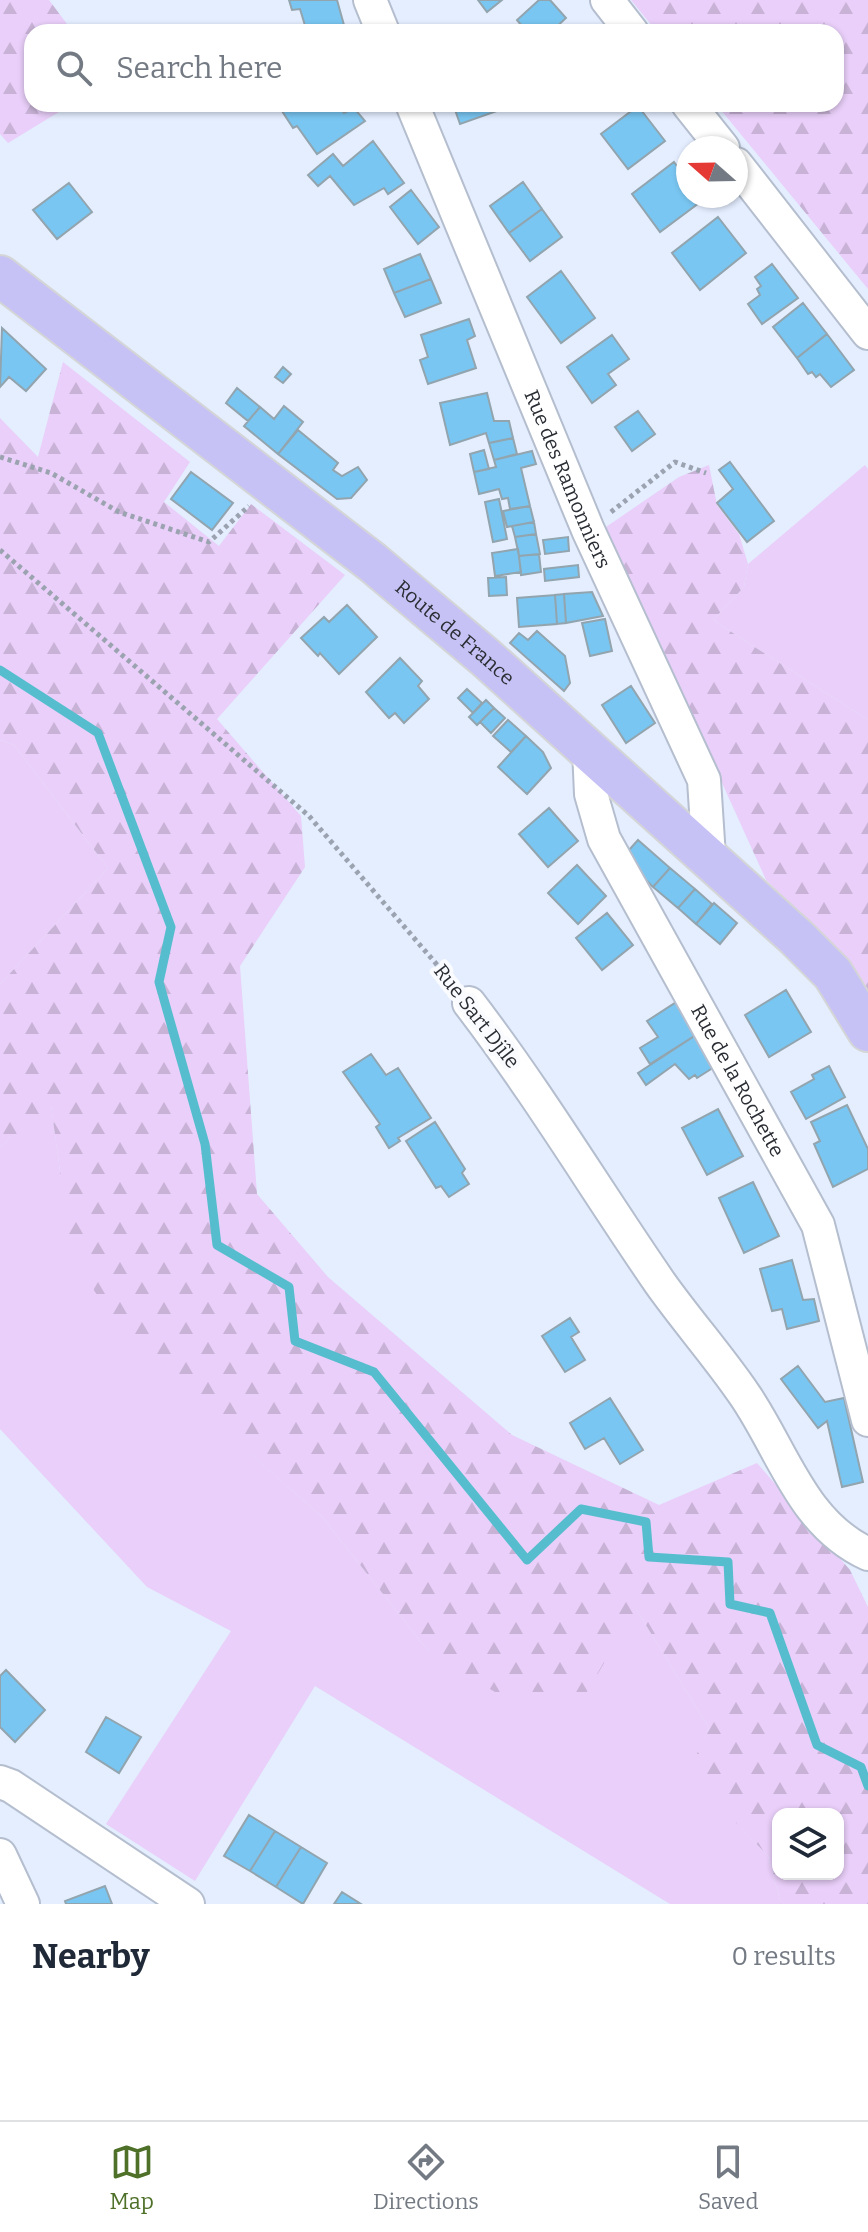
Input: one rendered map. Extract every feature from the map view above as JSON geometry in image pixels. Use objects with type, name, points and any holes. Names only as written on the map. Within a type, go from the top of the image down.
[{"type":"main road","name":"Route de France","points":[[0,276],[273,484],[462,638],[709,857],[833,974],[868,1031]]},
{"type":"street","points":[[370,0],[380,24]]},
{"type":"street","points":[[607,0],[626,24]]},
{"type":"street","name":"Rue des Ramonniers","points":[[415,112],[588,530],[704,780],[709,857]]},
{"type":"street","points":[[694,112],[713,136]]},
{"type":"street","points":[[748,179],[868,333]]},
{"type":"street","name":"Rue de la Rochette","points":[[589,749],[591,794],[604,839],[818,1225],[868,1420]]},
{"type":"street","name":"Rue Sart Djîle","points":[[469,1003],[509,1053],[681,1313],[746,1396],[788,1473],[817,1514],[845,1541],[868,1554]]},
{"type":"street","points":[[0,1782],[11,1786],[188,1904]]},
{"type":"street","points":[[0,1855],[23,1904]]},
{"type":"path","points":[[0,457],[51,473],[119,512],[209,542],[273,484]]},
{"type":"path","points":[[588,530],[675,462],[706,473]]},
{"type":"path","name":"Rue Sart Djîle","points":[[0,550],[309,816],[469,1003]]},
{"type":"green space","points":[[0,0],[49,0],[67,24],[24,24],[24,112],[59,112],[8,143],[0,134]]},
{"type":"green space","points":[[631,0],[868,0],[868,289],[748,143],[748,136],[742,136],[723,112],[844,112],[844,24],[650,24]]},
{"type":"green space","points":[[63,362],[190,462],[164,502],[219,546],[251,504],[345,575],[217,719],[301,816],[305,867],[240,966],[257,1194],[328,1277],[512,1435],[659,1505],[757,1463],[850,1570],[868,1607],[868,1904],[781,1904],[774,1880],[844,1880],[844,1808],[772,1808],[772,1871],[768,1856],[688,1773],[709,1728],[636,1609],[587,1692],[495,1692],[429,1652],[322,1517],[127,1345],[65,1242],[51,1106],[0,1147],[0,984],[108,868],[14,745],[0,740],[0,418],[38,457]]},
{"type":"green space","points":[[709,465],[717,505],[739,534],[748,564],[744,587],[713,620],[868,720],[868,995],[828,940],[766,880],[606,527],[679,477]]},
{"type":"green space","points":[[865,465],[868,469],[868,720],[713,620],[744,587],[748,564]]},
{"type":"green space","points":[[0,740],[14,745],[108,868],[0,984]]},
{"type":"green space","points":[[51,1105],[60,1171],[128,1345],[322,1517],[429,1652],[636,1609],[709,1728],[689,1773],[768,1856],[772,1880],[781,1904],[670,1904],[315,1686],[195,1881],[106,1824],[231,1631],[147,1587],[0,1429],[0,1147]]},
{"type":"building","points":[[289,0],[337,0],[344,24],[305,24],[300,9],[292,10]]},
{"type":"building","points":[[478,0],[502,0],[487,12]]},
{"type":"building","points":[[539,0],[550,0],[566,18],[560,24],[520,24],[517,20]]},
{"type":"building","points":[[283,112],[357,112],[365,121],[317,154],[297,126],[293,128]]},
{"type":"building","points":[[456,112],[494,112],[460,124]]},
{"type":"building","points":[[630,112],[643,112],[665,141],[628,169],[601,134]]},
{"type":"building","points":[[373,141],[404,183],[388,194],[384,188],[354,205],[330,176],[318,186],[308,175],[333,154],[343,166]]},
{"type":"building","points":[[674,162],[676,208],[692,208],[660,232],[632,194]]},
{"type":"building","points":[[523,182],[542,209],[509,233],[490,206]]},
{"type":"building","points":[[69,183],[92,212],[57,239],[33,210]]},
{"type":"building","points":[[411,190],[439,227],[418,244],[390,207]]},
{"type":"building","points":[[542,209],[562,237],[530,261],[509,233]]},
{"type":"building","points":[[718,217],[746,253],[700,290],[672,253]]},
{"type":"building","points":[[420,254],[431,279],[394,293],[384,269]]},
{"type":"building","points":[[772,264],[798,298],[762,324],[748,304],[760,295],[757,289],[761,286],[755,277]]},
{"type":"building","points":[[561,271],[595,318],[561,343],[527,297]]},
{"type":"building","points":[[431,279],[441,303],[405,317],[394,293]]},
{"type":"building","points":[[803,303],[827,334],[797,358],[773,327]]},
{"type":"building","points":[[469,319],[475,336],[467,340],[476,368],[428,384],[420,360],[428,357],[421,335]]},
{"type":"building","points":[[2,328],[46,369],[26,391],[9,377],[0,387]]},
{"type":"building","points":[[827,334],[854,370],[831,387],[820,374],[816,377],[812,372],[808,374],[797,358]]},
{"type":"building","points":[[612,335],[629,359],[608,374],[616,385],[592,403],[567,367]]},
{"type":"building","points":[[283,367],[291,374],[283,383],[275,377]]},
{"type":"building","points":[[237,388],[260,407],[248,421],[226,403]]},
{"type":"building","points":[[487,393],[494,421],[509,421],[513,438],[489,443],[486,433],[450,445],[440,403]]},
{"type":"building","points":[[284,406],[303,422],[278,454],[244,426],[260,407],[274,419]]},
{"type":"building","points":[[638,411],[655,434],[632,451],[615,427]]},
{"type":"building","points":[[298,430],[338,463],[333,470],[342,476],[358,467],[367,480],[351,498],[337,499],[278,454]]},
{"type":"building","points":[[513,438],[517,454],[494,460],[489,443]]},
{"type":"building","points":[[484,450],[489,469],[474,472],[470,454]]},
{"type":"building","points":[[532,451],[536,464],[521,468],[530,506],[510,509],[508,498],[502,499],[499,489],[479,494],[474,472],[496,467],[494,460]]},
{"type":"building","points":[[730,462],[774,521],[747,542],[717,503],[733,489],[719,470]]},
{"type":"building","points":[[191,472],[233,503],[212,530],[171,499]]},
{"type":"building","points":[[499,499],[507,539],[493,542],[485,502]]},
{"type":"building","points":[[530,506],[534,522],[507,527],[503,511]]},
{"type":"building","points":[[534,522],[536,534],[515,537],[512,526]]},
{"type":"building","points":[[536,534],[540,554],[519,556],[515,537]]},
{"type":"building","points":[[568,537],[569,551],[545,554],[543,540]]},
{"type":"building","points":[[518,549],[521,572],[495,576],[492,553]]},
{"type":"building","points":[[539,554],[541,572],[521,575],[519,556]]},
{"type":"building","points":[[578,565],[579,577],[545,581],[544,569]]},
{"type":"building","points":[[506,577],[507,595],[489,596],[488,578]]},
{"type":"building","points":[[592,592],[603,616],[566,623],[564,594]]},
{"type":"building","points":[[564,594],[566,623],[557,624],[555,595]]},
{"type":"building","points":[[555,595],[557,624],[519,627],[517,598]]},
{"type":"building","points":[[347,605],[377,637],[339,674],[301,638],[324,617],[329,622]]},
{"type":"building","points":[[605,619],[612,651],[590,656],[582,623]]},
{"type":"building","points":[[537,631],[565,656],[570,683],[564,691],[510,643],[519,633],[528,640]]},
{"type":"building","points":[[400,658],[422,681],[418,686],[429,699],[404,723],[395,713],[389,718],[366,692]]},
{"type":"building","points":[[631,686],[655,723],[626,743],[602,705]]},
{"type":"building","points":[[467,689],[482,703],[473,713],[458,698]]},
{"type":"building","points":[[486,700],[494,708],[477,725],[469,717]]},
{"type":"building","points":[[494,708],[505,718],[491,733],[480,722]]},
{"type":"building","points":[[508,720],[526,736],[511,752],[493,736]]},
{"type":"building","points":[[526,736],[543,752],[551,768],[527,794],[498,767]]},
{"type":"building","points":[[549,808],[578,841],[548,867],[519,834]]},
{"type":"building","points":[[638,840],[670,868],[653,887],[637,871],[629,850]]},
{"type":"building","points":[[577,865],[606,896],[578,924],[548,893]]},
{"type":"building","points":[[670,868],[695,889],[678,908],[653,887]]},
{"type":"building","points":[[695,889],[712,904],[696,924],[678,908]]},
{"type":"building","points":[[714,903],[737,923],[720,944],[696,924]]},
{"type":"building","points":[[607,913],[633,945],[602,970],[576,938]]},
{"type":"building","points":[[786,990],[811,1032],[769,1057],[745,1015]]},
{"type":"building","points":[[678,1001],[699,1033],[650,1064],[640,1048],[658,1037],[647,1021]]},
{"type":"building","points":[[699,1033],[719,1064],[697,1078],[695,1075],[689,1079],[675,1064],[646,1085],[638,1073]]},
{"type":"building","points":[[371,1054],[386,1075],[398,1068],[431,1118],[398,1138],[400,1141],[389,1148],[376,1127],[380,1124],[343,1072]]},
{"type":"building","points":[[829,1066],[845,1097],[806,1119],[791,1092]]},
{"type":"building","points":[[847,1105],[868,1149],[868,1169],[833,1187],[814,1144],[820,1141],[811,1122]]},
{"type":"building","points":[[718,1109],[743,1156],[707,1175],[682,1128]]},
{"type":"building","points":[[435,1122],[465,1169],[462,1173],[469,1184],[449,1197],[441,1186],[436,1188],[406,1141]]},
{"type":"building","points":[[753,1182],[779,1236],[744,1253],[719,1198]]},
{"type":"building","points":[[792,1260],[803,1300],[814,1299],[819,1321],[787,1329],[782,1309],[772,1311],[760,1269]]},
{"type":"building","points":[[570,1318],[579,1332],[571,1337],[585,1360],[565,1372],[542,1336]]},
{"type":"building","points":[[798,1366],[825,1402],[844,1398],[863,1482],[842,1487],[827,1421],[818,1428],[781,1379]]},
{"type":"building","points":[[610,1398],[643,1450],[620,1464],[604,1438],[585,1449],[570,1423]]},
{"type":"building","points":[[6,1670],[45,1710],[15,1742],[0,1727],[0,1676]]},
{"type":"building","points":[[106,1717],[141,1737],[119,1773],[86,1752]]},
{"type":"building","points":[[249,1815],[275,1831],[250,1871],[224,1856]]},
{"type":"building","points":[[275,1831],[301,1847],[276,1887],[250,1871]]},
{"type":"building","points":[[301,1847],[327,1863],[303,1904],[276,1887]]},
{"type":"building","points":[[105,1886],[112,1904],[66,1904],[65,1901]]},
{"type":"building","points":[[342,1892],[361,1904],[334,1904]]},
{"type":"waterway","points":[[0,670],[98,733],[171,927],[159,982],[205,1144],[217,1245],[289,1287],[295,1341],[374,1372],[527,1560],[581,1509],[646,1522],[649,1557],[728,1562],[730,1604],[770,1613],[817,1745],[861,1767],[868,1786]]}]
